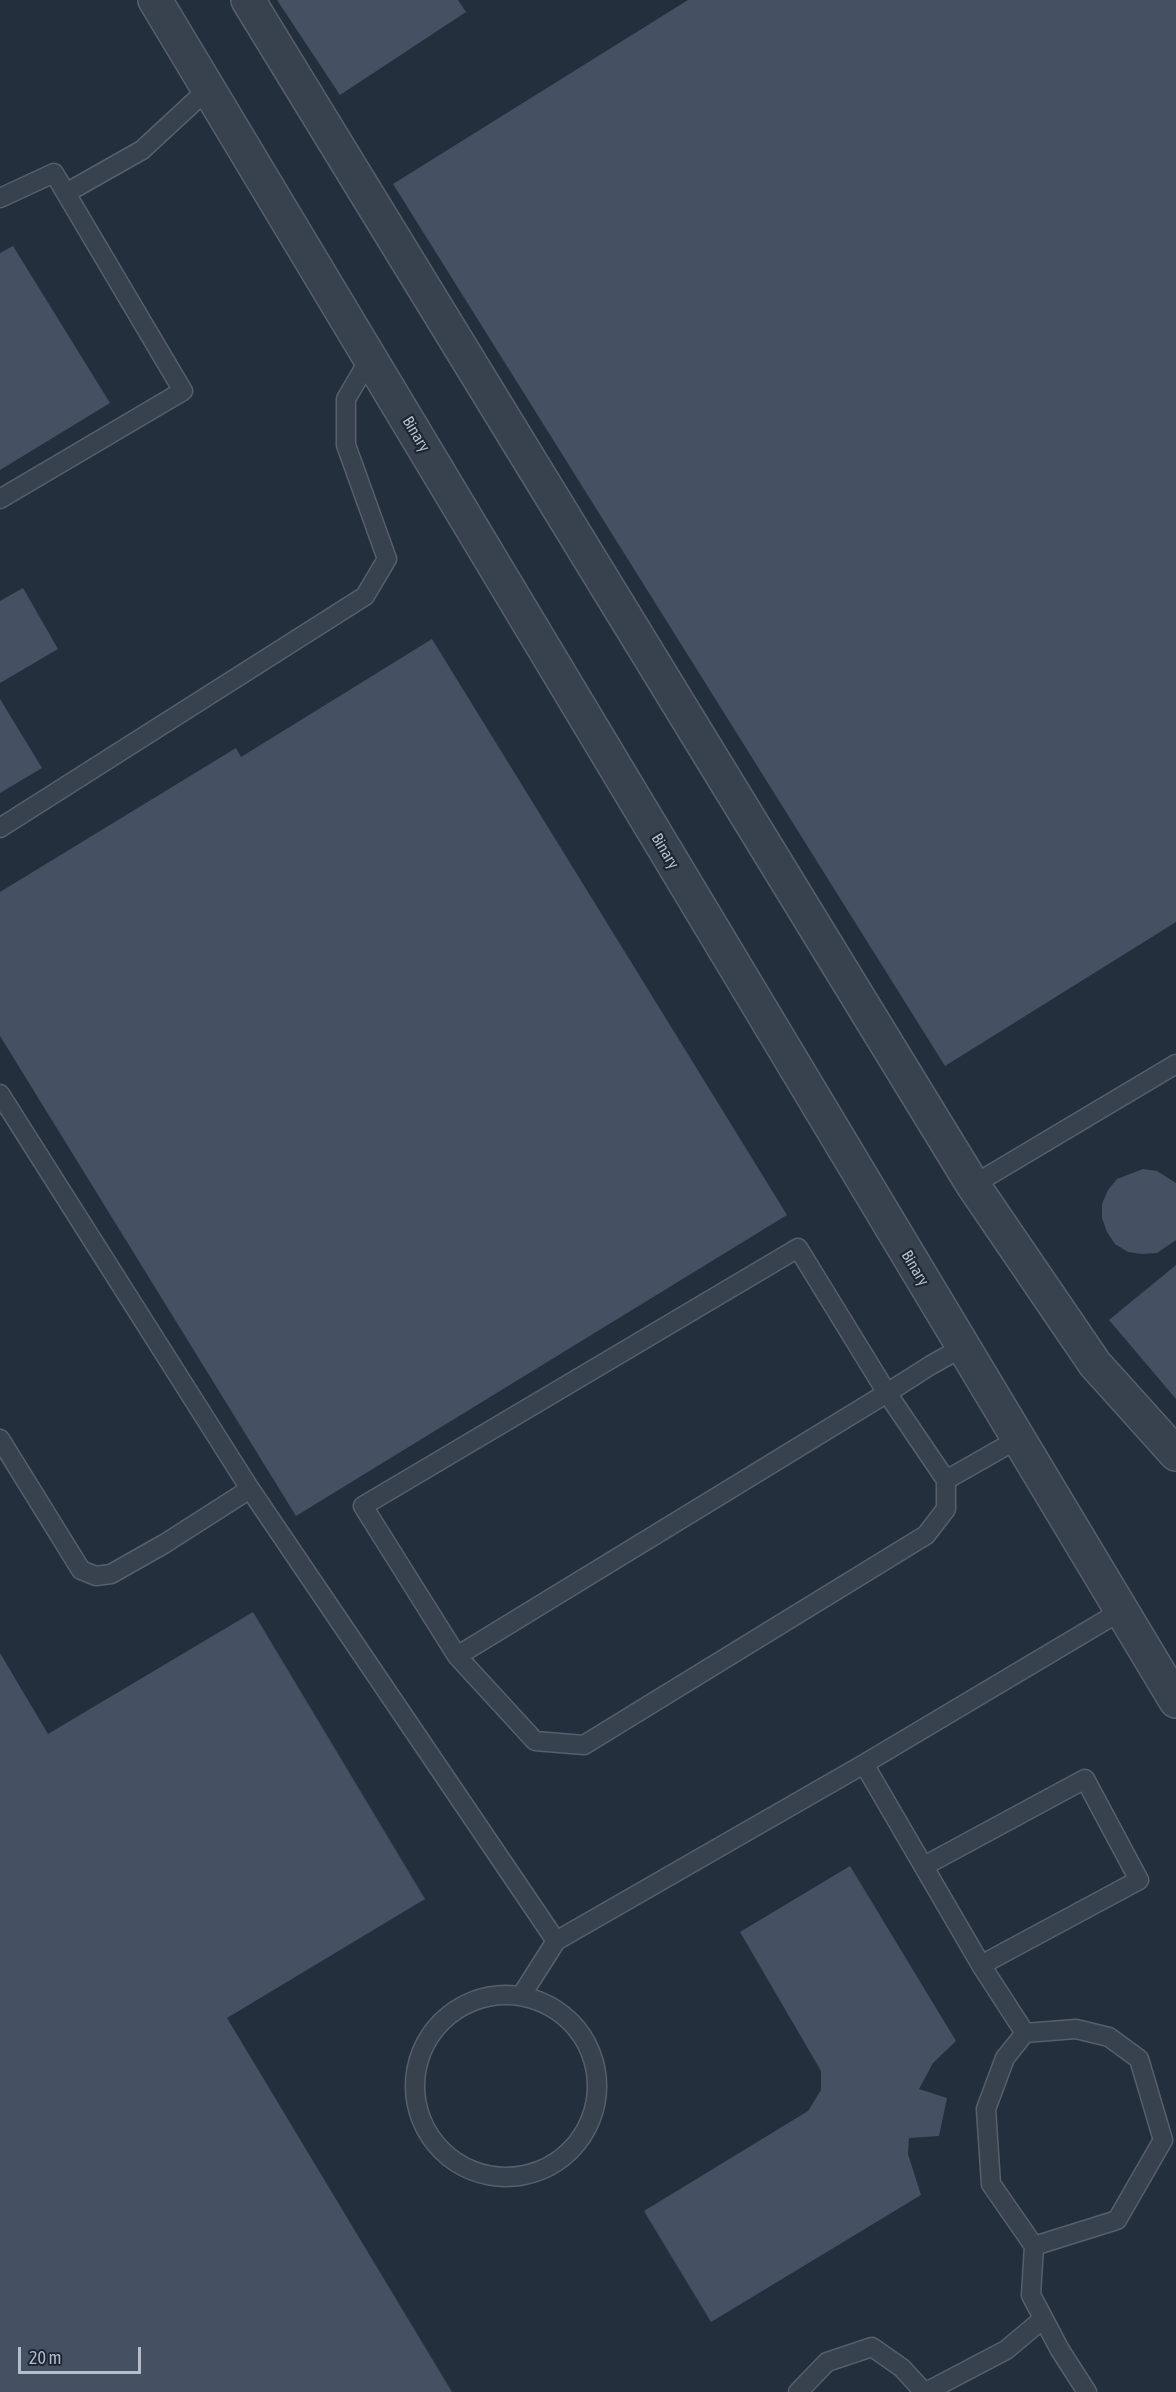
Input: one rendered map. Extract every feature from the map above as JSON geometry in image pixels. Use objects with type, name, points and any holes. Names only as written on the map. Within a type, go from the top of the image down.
[{"type":"street","name":"Binary","points":[[155,0],[1176,1701]]},
{"type":"street","points":[[248,0],[974,1185],[1095,1365],[1176,1454]]},
{"type":"lane","points":[[66,193],[142,150],[208,88]]},
{"type":"lane","points":[[0,198],[54,173],[183,391],[0,499]]},
{"type":"lane","points":[[0,828],[365,596],[387,559],[346,445],[346,399],[370,358]]},
{"type":"lane","points":[[974,1185],[1176,1064]]},
{"type":"lane","points":[[0,1094],[250,1489],[556,1941]]},
{"type":"lane","points":[[798,1248],[887,1393],[946,1480],[946,1509],[926,1536],[584,1745],[535,1741],[457,1656],[363,1506],[798,1248]]},
{"type":"lane","points":[[457,1656],[963,1347]]},
{"type":"lane","points":[[946,1480],[1018,1438]]},
{"type":"lane","points":[[0,1439],[81,1570],[96,1576],[111,1574],[250,1489]]},
{"type":"lane","points":[[521,1996],[556,1941],[864,1764],[1121,1611]]},
{"type":"lane","points":[[864,1764],[981,1965],[1025,2033]]},
{"type":"lane","points":[[924,1866],[1085,1779],[1139,1880],[981,1965]]},
{"type":"lane","points":[[493,1995],[521,1996],[551,2006],[576,2026],[593,2053],[598,2085],[593,2116],[578,2145],[553,2166],[523,2176],[491,2177],[461,2167],[439,2149],[422,2126],[414,2099],[415,2070],[425,2043],[442,2020],[466,2004],[493,1995]]},
{"type":"lane","points":[[1034,2246],[1117,2220],[1163,2140],[1138,2059],[1109,2037],[1076,2029],[1025,2033],[1005,2058],[986,2109],[991,2184],[1034,2246],[1031,2295],[1042,2319],[1088,2392]]},
{"type":"lane","points":[[798,2392],[827,2362],[872,2347],[902,2368],[925,2392],[1006,2350],[1042,2319]]},
{"type":"building","points":[[277,0],[458,0],[466,12],[340,95]]},
{"type":"building","points":[[688,0],[1176,0],[1176,922],[945,1066],[393,184]]},
{"type":"building","points":[[13,246],[110,403],[0,470],[0,253]]},
{"type":"building","points":[[23,588],[58,649],[0,683],[0,601]]},
{"type":"building","points":[[432,639],[787,1215],[296,1516],[0,1036],[0,892],[236,748],[241,757]]},
{"type":"building","points":[[0,699],[42,768],[0,793]]},
{"type":"building","points":[[1143,1169],[1157,1171],[1176,1183],[1176,1240],[1157,1253],[1128,1252],[1115,1244],[1102,1218],[1102,1204],[1108,1190],[1117,1179]]},
{"type":"building","points":[[1176,1265],[1176,1399],[1109,1320]]},
{"type":"building","points":[[253,1612],[425,1899],[227,2018],[452,2392],[0,2392],[0,1653],[48,1734]]},
{"type":"building","points":[[850,1866],[956,2041],[933,2063],[919,2089],[947,2098],[939,2136],[909,2138],[908,2154],[921,2195],[711,2322],[644,2211],[808,2111],[821,2090],[821,2071],[740,1932]]}]
